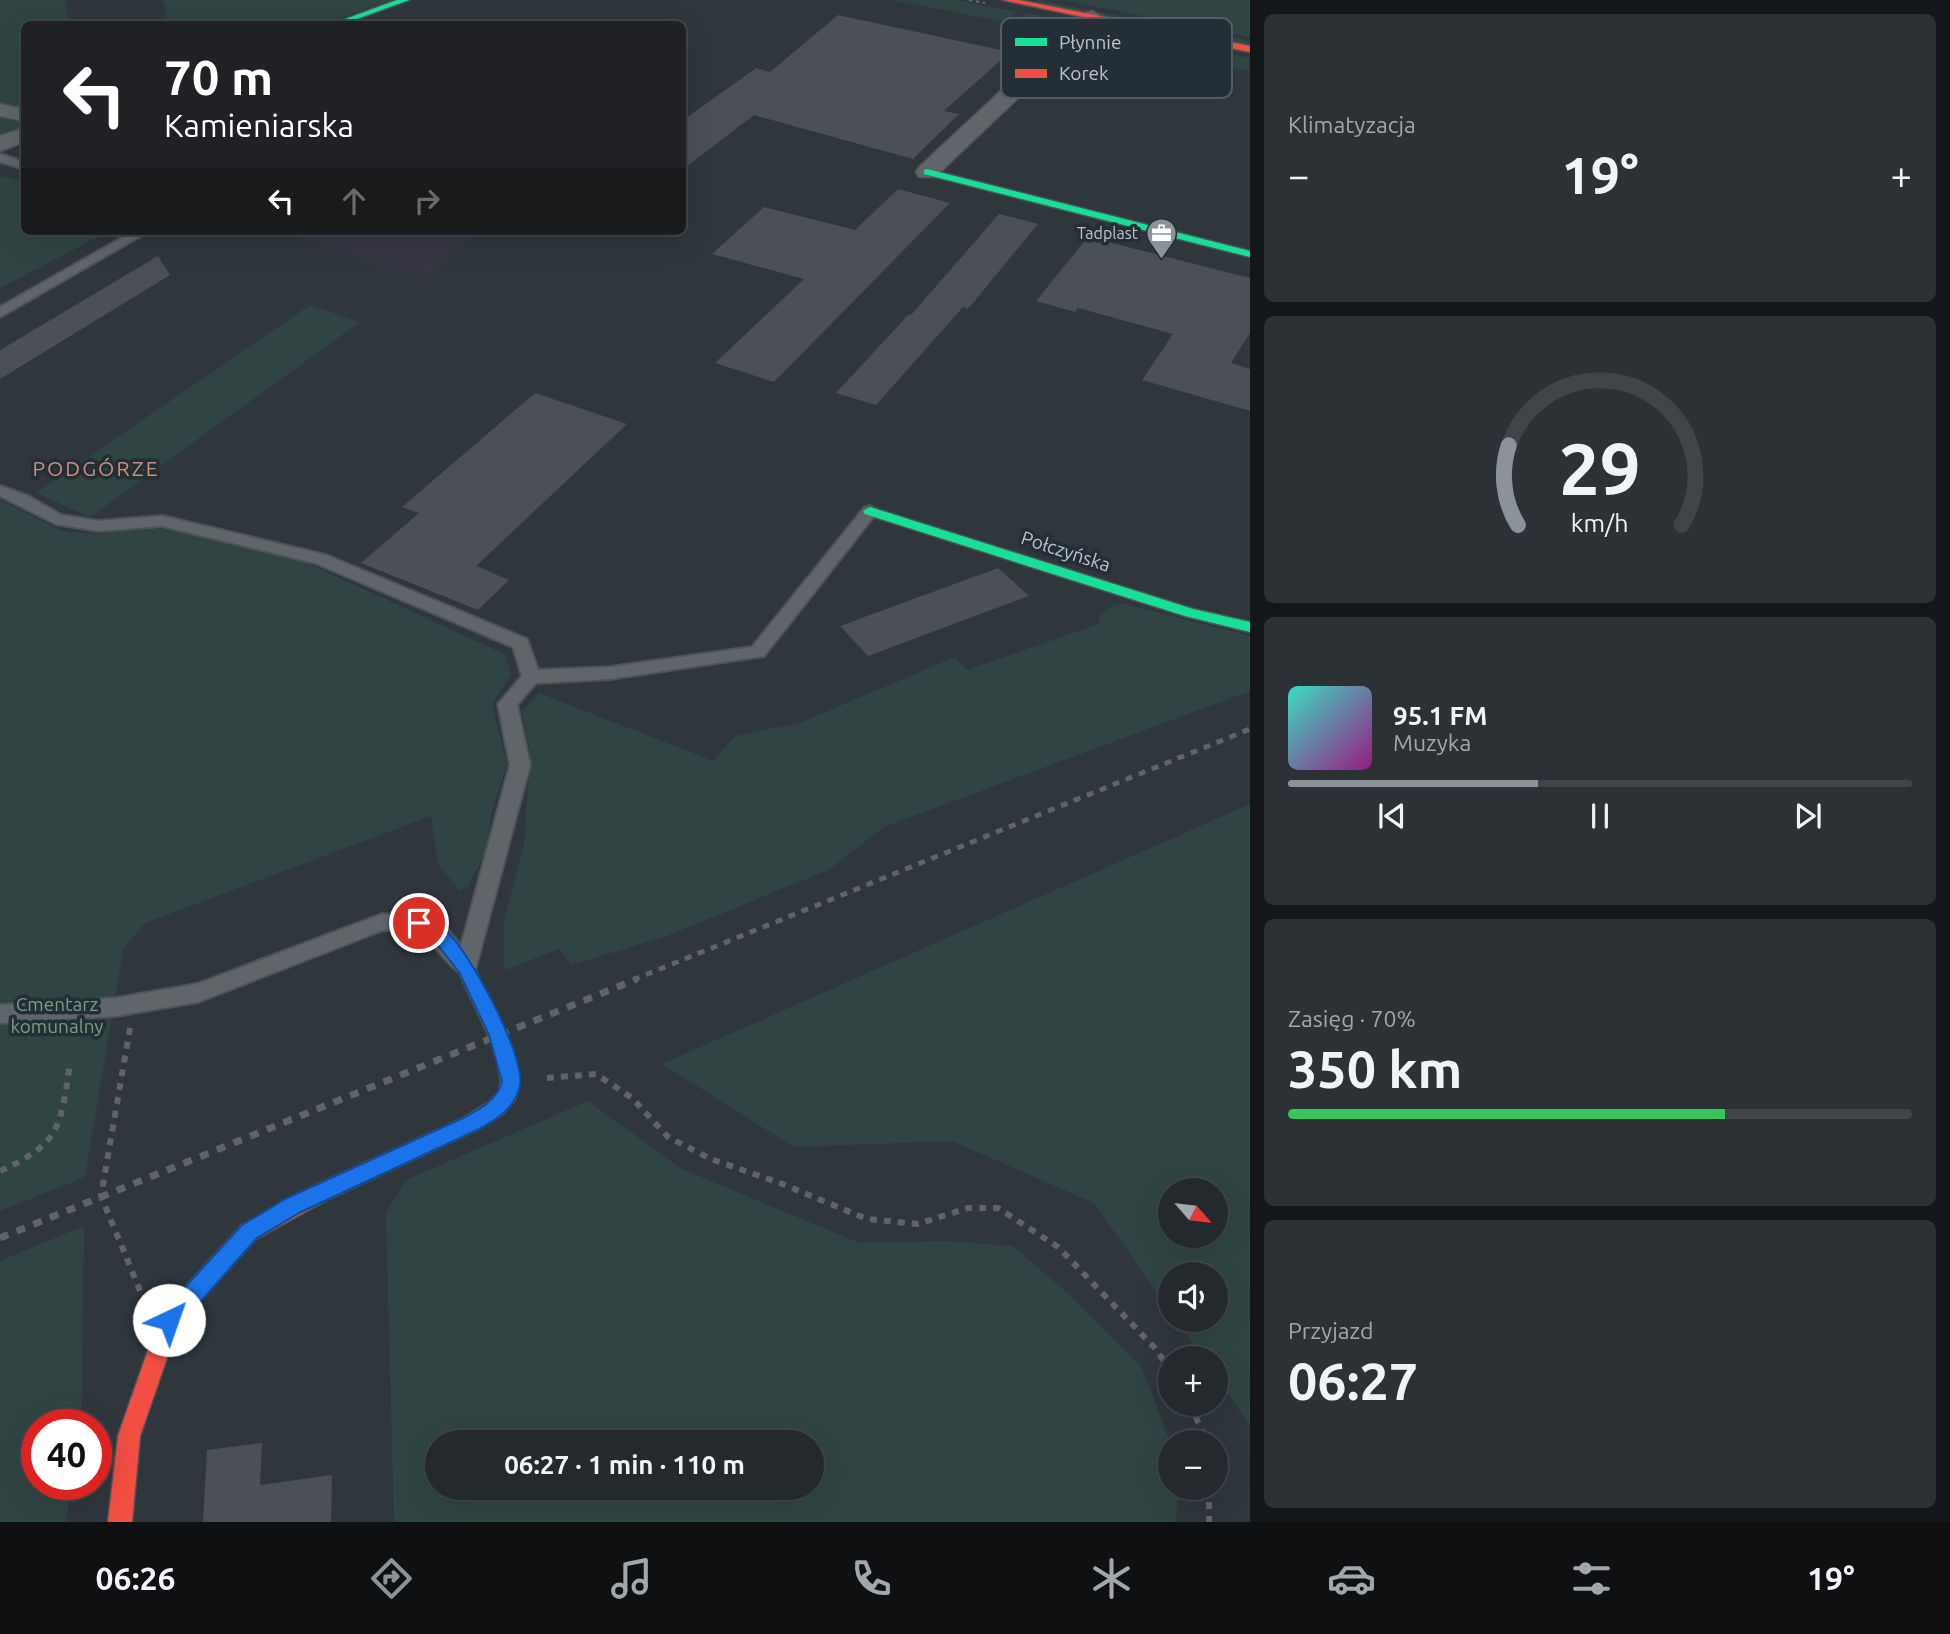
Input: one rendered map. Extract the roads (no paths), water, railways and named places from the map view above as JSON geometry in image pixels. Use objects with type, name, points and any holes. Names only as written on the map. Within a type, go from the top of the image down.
[{"type":"street","points":[[345,21],[405,0]]},
{"type":"street","points":[[1007,0],[1097,18]]},
{"type":"street","points":[[1232,45],[1250,49]]},
{"type":"street","points":[[927,172],[1008,98]]},
{"type":"street","points":[[0,110],[21,114]]},
{"type":"street","points":[[0,144],[21,136]]},
{"type":"street","points":[[927,172],[1250,254]]},
{"type":"street","name":"Połczyńska","points":[[870,510],[1190,613],[1250,627]]},
{"type":"street","points":[[120,1522],[129,1436],[169,1320],[249,1231],[294,1205],[494,1111],[508,1093],[512,1082],[499,1035],[466,968]]},
{"type":"lane","points":[[0,158],[21,165]]},
{"type":"lane","points":[[0,313],[136,235]]},
{"type":"lane","points":[[0,491],[22,499],[56,519],[98,526],[162,521],[320,559],[521,643],[531,677]]},
{"type":"lane","points":[[466,968],[520,765],[507,704],[531,677],[610,673],[758,652],[870,510]]},
{"type":"lane","points":[[0,1014],[95,1009],[198,993],[382,922],[419,923],[441,937],[466,968]]},
{"type":"railway","points":[[633,980],[1250,729]]},
{"type":"railway","points":[[0,1238],[637,979]]},
{"type":"place","name":"Tadplast","points":[[1161,260]]},
{"type":"district","name":"PODGÓRZE","points":[[96,469]]},
{"type":"park label","name":"Cmentarz komunalny","points":[[57,1015]]}]
